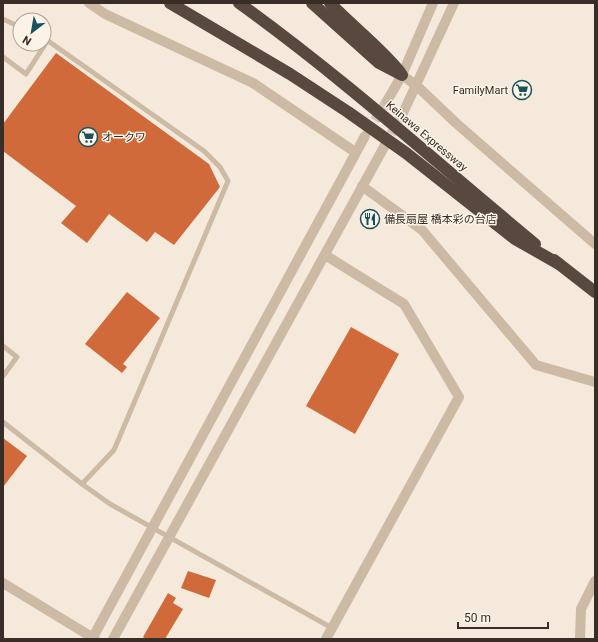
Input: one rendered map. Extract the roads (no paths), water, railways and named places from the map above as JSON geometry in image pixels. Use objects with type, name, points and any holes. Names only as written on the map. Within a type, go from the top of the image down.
[{"type":"highway","points":[[170,3],[290,74],[348,112],[406,153],[515,239],[559,264]]},
{"type":"highway","name":"Keinawa Expressway","points":[[239,3],[284,35],[350,88],[559,264],[595,292]]},
{"type":"highway","points":[[312,3],[379,64],[402,75]]},
{"type":"highway","points":[[330,3],[356,30],[386,54],[402,75]]},
{"type":"street","points":[[89,3],[105,14],[253,82],[355,152]]},
{"type":"street","points":[[387,101],[402,75],[433,3]]},
{"type":"street","points":[[403,113],[417,86],[454,3]]},
{"type":"street","points":[[402,75],[417,86],[456,123],[595,244]]},
{"type":"street","points":[[3,583],[93,639],[365,136]]},
{"type":"street","points":[[113,639],[384,147]]},
{"type":"street","points":[[362,186],[422,230],[536,365],[595,382]]},
{"type":"street","points":[[325,255],[404,304],[459,397],[326,639]]},
{"type":"street","points":[[580,639],[581,609],[595,581]]},
{"type":"lane","points":[[52,43],[204,151],[220,167],[228,181],[114,450],[82,484]]},
{"type":"lane","points":[[3,57],[26,74],[39,52]]},
{"type":"lane","points":[[3,346],[17,357],[3,376]]},
{"type":"lane","points":[[3,422],[110,504],[332,628]]},
{"type":"tunnel","points":[[367,133],[387,101]]},
{"type":"tunnel","points":[[384,147],[403,113]]},
{"type":"place","name":"FamilyMart","points":[[522,90]]},
{"type":"place","name":"オークワ","points":[[88,137]]},
{"type":"place","name":"備長扇屋 橋本彩の台店","points":[[370,219]]}]
